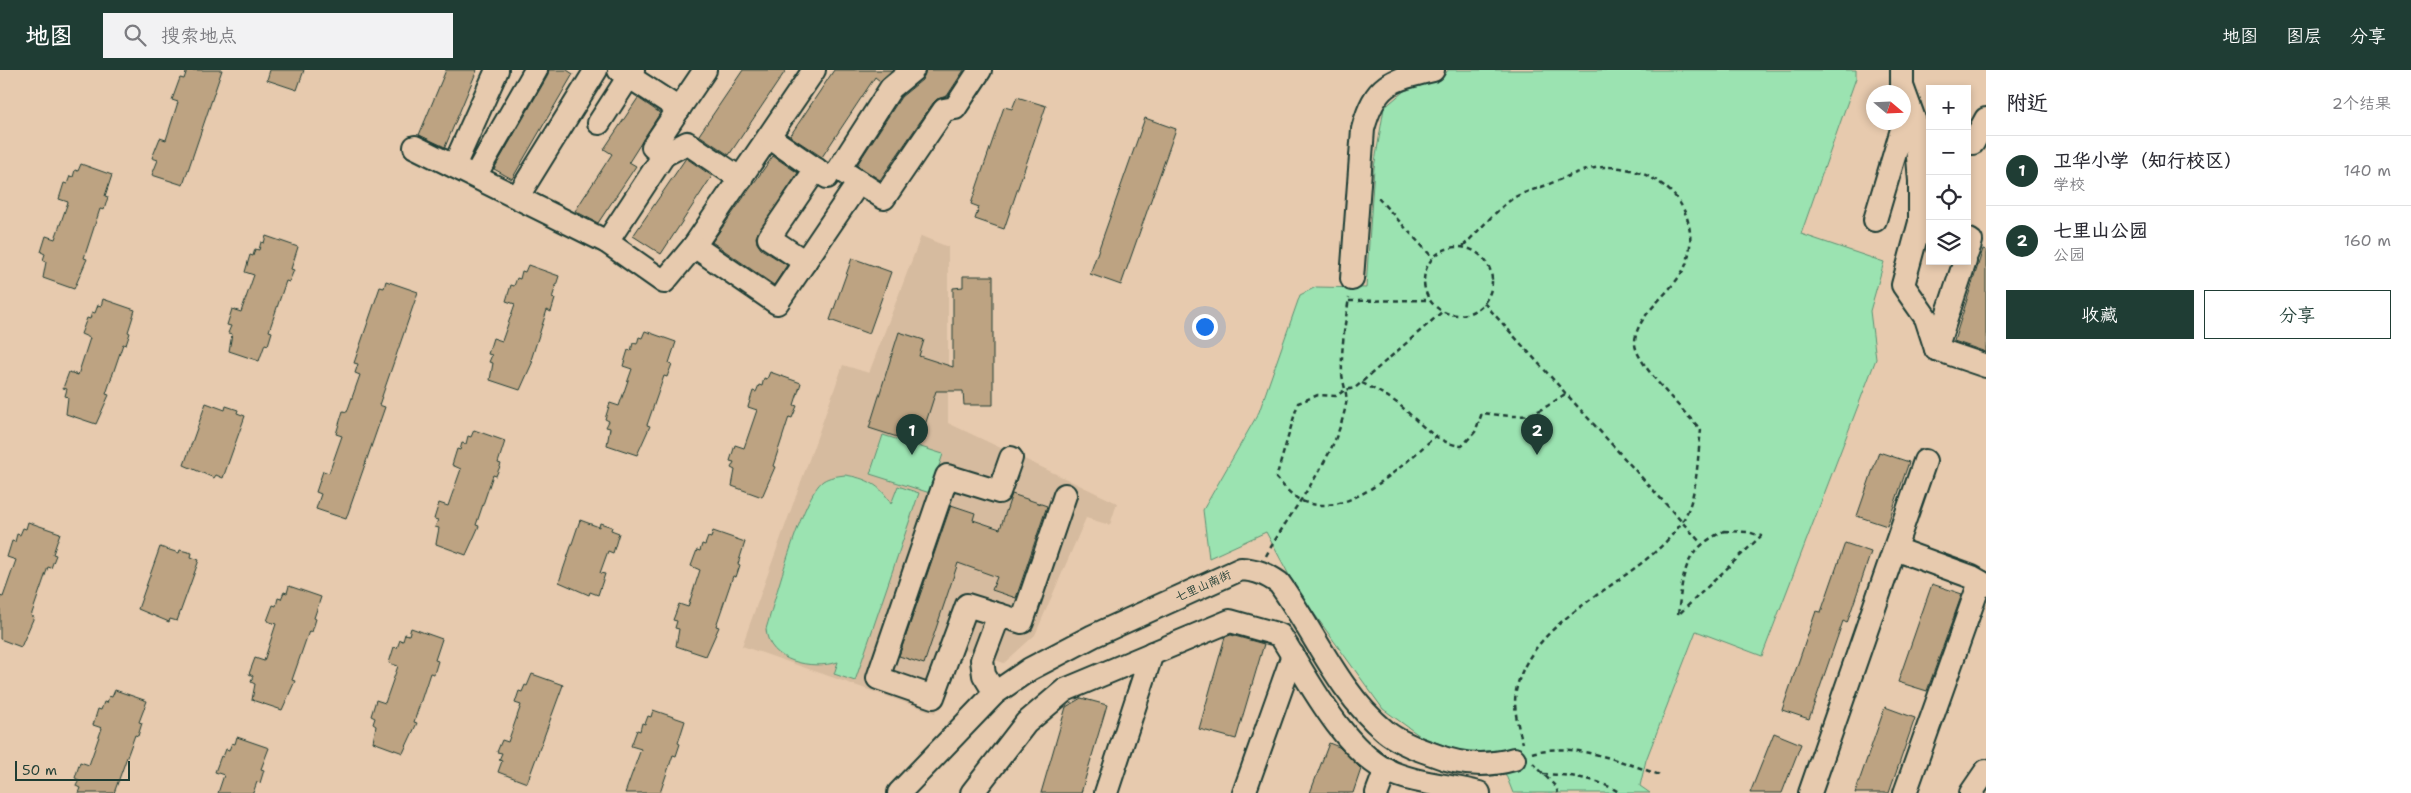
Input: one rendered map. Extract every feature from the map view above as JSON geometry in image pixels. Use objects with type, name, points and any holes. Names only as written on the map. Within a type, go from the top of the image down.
[{"type":"street","points":[[454,166],[497,70]]},
{"type":"street","points":[[475,176],[536,70]]},
{"type":"street","points":[[664,155],[653,147],[705,70]]},
{"type":"street","points":[[415,148],[518,196],[607,242],[664,282],[694,246],[814,70]]},
{"type":"street","points":[[769,137],[831,180],[891,88],[913,70]]},
{"type":"street","points":[[839,168],[884,198],[944,110],[955,108],[980,70]]},
{"type":"street","points":[[1352,279],[1363,129],[1369,108],[1384,86],[1406,76],[1433,70]]},
{"type":"street","points":[[1902,70],[1902,86],[1918,119],[1920,181],[1925,224],[1903,285],[1926,318],[1936,349]]},
{"type":"street","points":[[518,196],[590,72]]},
{"type":"street","points":[[598,123],[627,72],[679,109]]},
{"type":"street","points":[[1875,220],[1918,119]]},
{"type":"street","points":[[1971,142],[1973,143],[1986,119]]},
{"type":"street","points":[[607,242],[664,155],[687,143],[741,179]]},
{"type":"street","points":[[805,262],[770,238],[816,169]]},
{"type":"street","points":[[694,246],[777,303],[859,182]]},
{"type":"street","points":[[1936,349],[1964,265]]},
{"type":"street","points":[[1936,349],[1986,366]]},
{"type":"street","points":[[1011,458],[999,492],[948,476],[878,678],[933,697],[967,605],[1022,622],[1065,494]]},
{"type":"street","points":[[1810,793],[1925,461]]},
{"type":"street","points":[[1895,549],[1983,584],[1905,793]]},
{"type":"street","name":"七里山南街","points":[[899,793],[995,693],[1030,669],[1093,636],[1241,569],[1261,572]]},
{"type":"street","points":[[1261,572],[1279,583],[1348,691],[1386,732],[1414,748],[1441,758],[1465,763],[1494,765],[1520,757]]},
{"type":"street","points":[[995,693],[984,675],[982,660],[998,615]]},
{"type":"street","points":[[972,793],[1026,723],[1065,690],[1230,621],[1280,635],[1331,716],[1357,747],[1386,769],[1416,780],[1479,793]]},
{"type":"street","points":[[1106,793],[1152,653]]},
{"type":"street","points":[[1244,793],[1292,655]]},
{"type":"street","points":[[1377,793],[1386,769]]},
{"type":"street","points":[[1971,793],[1986,771]]},
{"type":"path","points":[[1463,246],[1513,198],[1582,171],[1604,167],[1628,170],[1654,178],[1671,191],[1686,211],[1690,236],[1688,259],[1680,276],[1639,327],[1634,344],[1642,362],[1701,430],[1691,504],[1681,523],[1654,554],[1575,610],[1546,637],[1527,664],[1516,691],[1516,719],[1520,757],[1543,774],[1556,787],[1558,793]]},
{"type":"path","points":[[1359,178],[1433,258]]},
{"type":"path","points":[[1463,246],[1478,252],[1489,264],[1492,275],[1492,287],[1484,303],[1471,313],[1460,315],[1443,311],[1430,300],[1425,289],[1424,278],[1427,267],[1441,251],[1463,246]]},
{"type":"path","points":[[1261,572],[1271,547],[1302,501],[1337,434],[1347,402],[1342,374],[1344,329],[1352,279]]},
{"type":"path","points":[[1349,301],[1430,300]]},
{"type":"path","points":[[1484,303],[1701,543]]},
{"type":"path","points":[[1437,435],[1373,489],[1340,503],[1317,505],[1302,501],[1290,493],[1276,478],[1298,403],[1318,395],[1336,396],[1345,390],[1355,388],[1443,311]]},
{"type":"path","points":[[1362,383],[1398,403],[1418,424],[1453,445],[1462,446],[1475,432],[1482,413],[1518,418],[1537,413],[1565,394]]},
{"type":"path","points":[[1724,531],[1748,532],[1761,536],[1678,615],[1682,577],[1688,561],[1701,543],[1724,531]]},
{"type":"path","points":[[1520,757],[1539,751],[1595,754],[1660,775]]},
{"type":"path","points":[[1543,774],[1574,776],[1614,788],[1620,793]]},
{"type":"shaded area","points":[[921,236],[948,247],[948,423],[1117,503],[1110,525],[1086,518],[1035,635],[1004,663],[957,648],[935,713],[742,646],[843,365],[869,373]]},
{"type":"green space","points":[[1448,70],[1856,70],[1856,78],[1801,234],[1884,262],[1870,311],[1876,359],[1762,656],[1696,631],[1646,760],[1640,786],[1650,793],[1513,793],[1496,750],[1473,753],[1451,748],[1420,736],[1383,709],[1297,590],[1266,532],[1209,558],[1203,510],[1259,412],[1300,295],[1316,287],[1366,288],[1374,168],[1384,108],[1404,91],[1442,79]]},
{"type":"green space","points":[[883,435],[943,454],[930,493],[870,474]]},
{"type":"green space","points":[[845,475],[872,483],[883,492],[891,504],[898,486],[919,493],[855,681],[834,674],[838,662],[816,665],[804,664],[783,656],[774,649],[766,629],[790,550],[806,506],[815,490],[823,481]]},
{"type":"building","points":[[187,70],[222,70],[183,185],[152,175],[158,160],[152,158],[160,138],[166,140],[178,102],[172,100],[180,78],[184,79]]},
{"type":"building","points":[[270,70],[304,70],[297,90],[267,80]]},
{"type":"building","points":[[446,70],[477,70],[445,147],[419,135]]},
{"type":"building","points":[[549,70],[567,70],[573,74],[512,179],[494,169],[547,77]]},
{"type":"building","points":[[743,70],[786,70],[729,155],[699,135]]},
{"type":"building","points":[[834,70],[892,70],[880,81],[875,77],[822,157],[790,136]]},
{"type":"building","points":[[926,70],[964,70],[947,96],[937,99],[933,103],[880,180],[857,165],[901,97],[922,80]]},
{"type":"building","points":[[1017,97],[1046,106],[1004,229],[975,219],[979,207],[971,204],[1004,107],[1012,109]]},
{"type":"building","points":[[638,98],[660,113],[629,162],[636,166],[598,223],[575,211],[612,154],[604,149]]},
{"type":"building","points":[[1145,118],[1176,129],[1121,285],[1090,274]]},
{"type":"building","points":[[773,156],[798,173],[756,237],[761,249],[787,265],[774,285],[712,242]]},
{"type":"building","points":[[686,158],[712,176],[661,254],[633,236]]},
{"type":"building","points":[[81,164],[112,175],[105,196],[108,197],[104,210],[100,209],[84,258],[87,259],[74,289],[43,278],[46,262],[43,260],[45,254],[41,252],[46,236],[55,239],[68,202],[59,199],[64,183],[67,184],[70,176],[73,177],[75,170],[78,171]]},
{"type":"building","points":[[266,236],[298,247],[291,269],[294,270],[289,282],[286,281],[269,331],[272,332],[268,345],[265,344],[259,361],[229,351],[232,334],[228,333],[231,326],[227,325],[232,309],[241,312],[254,275],[245,272],[250,255],[253,256],[255,249],[259,250],[261,242],[264,243]]},
{"type":"building","points":[[1983,249],[1986,250],[1986,352],[1954,341]]},
{"type":"building","points":[[852,258],[891,272],[869,334],[830,320]]},
{"type":"building","points":[[528,265],[559,276],[552,298],[555,299],[551,312],[547,310],[531,360],[533,361],[520,390],[490,380],[493,363],[489,362],[492,355],[488,354],[493,338],[502,341],[515,304],[506,301],[511,285],[514,286],[517,278],[520,279],[522,271],[525,272]]},
{"type":"building","points":[[963,276],[993,276],[993,405],[964,405],[963,391],[936,391],[919,444],[869,428],[899,332],[924,340],[919,356],[953,367],[953,288],[963,287]]},
{"type":"building","points":[[386,281],[418,292],[379,405],[385,407],[346,519],[316,509],[321,494],[316,492],[323,471],[329,473],[342,436],[336,434],[343,411],[347,412],[360,375],[355,373],[358,364],[354,363],[380,287],[384,288]]},
{"type":"building","points":[[103,299],[135,310],[126,345],[123,344],[106,394],[109,395],[96,424],[66,414],[68,397],[65,396],[67,389],[63,388],[69,372],[78,375],[90,338],[81,334],[87,318],[90,319],[92,312],[95,313],[98,305],[101,306]]},
{"type":"building","points":[[645,331],[676,342],[669,363],[672,364],[667,377],[664,376],[647,425],[650,426],[637,455],[607,445],[610,428],[606,427],[609,421],[605,419],[610,403],[619,406],[632,369],[623,366],[628,350],[631,351],[633,343],[637,344],[639,337],[642,338]]},
{"type":"building","points":[[770,372],[801,383],[794,405],[797,406],[792,418],[789,417],[773,466],[775,467],[762,497],[732,486],[735,470],[731,468],[734,462],[730,461],[735,445],[744,448],[757,410],[748,407],[753,391],[756,392],[759,385],[762,386],[764,378],[767,379]]},
{"type":"building","points":[[206,403],[225,410],[226,406],[238,410],[237,413],[245,416],[223,478],[216,475],[214,478],[184,465]]},
{"type":"building","points":[[474,430],[505,441],[498,463],[501,464],[496,476],[493,475],[476,525],[479,526],[466,555],[436,544],[439,528],[435,527],[438,520],[434,519],[439,503],[448,506],[461,469],[452,465],[457,449],[460,450],[462,443],[466,444],[468,436],[471,437]]},
{"type":"building","points":[[1879,452],[1909,462],[1887,526],[1857,516]]},
{"type":"building","points":[[1012,494],[1047,506],[1016,598],[992,590],[997,577],[958,563],[924,664],[899,656],[951,505],[975,513],[973,520],[1000,529]]},
{"type":"building","points":[[580,520],[599,527],[600,523],[612,527],[611,530],[619,533],[613,553],[608,551],[600,573],[605,574],[598,595],[590,592],[589,595],[559,582]]},
{"type":"building","points":[[28,522],[60,533],[53,554],[56,555],[51,568],[48,567],[31,616],[34,617],[21,647],[0,639],[0,596],[3,597],[16,560],[7,557],[12,541],[15,542],[17,534],[20,535],[23,528],[26,529]]},
{"type":"building","points":[[713,531],[745,542],[736,577],[733,576],[716,626],[719,627],[706,656],[676,646],[679,629],[675,628],[677,621],[673,620],[679,604],[688,607],[700,570],[691,566],[697,550],[700,551],[702,544],[705,545],[708,537],[711,538]]},
{"type":"building","points":[[1845,543],[1871,552],[1847,623],[1843,621],[1809,719],[1782,710],[1816,611],[1821,612]]},
{"type":"building","points":[[160,547],[179,553],[180,550],[192,553],[191,557],[199,560],[177,621],[170,619],[169,622],[138,609]]},
{"type":"building","points":[[1932,584],[1962,594],[1927,691],[1898,682]]},
{"type":"building","points":[[289,586],[321,597],[314,618],[316,619],[312,632],[309,631],[292,680],[295,681],[282,710],[252,700],[255,684],[251,682],[253,676],[249,674],[255,658],[264,661],[276,624],[267,621],[273,605],[276,606],[278,598],[281,599],[284,592],[287,593]]},
{"type":"building","points":[[411,628],[442,639],[435,660],[438,661],[434,674],[430,673],[414,722],[417,723],[403,753],[373,742],[376,726],[373,724],[375,718],[371,716],[376,700],[385,703],[398,666],[389,663],[394,647],[397,648],[400,640],[403,641],[405,634],[409,635]]},
{"type":"building","points":[[1231,635],[1264,644],[1236,739],[1199,729],[1225,637]]},
{"type":"building","points":[[532,674],[563,685],[527,783],[498,772],[502,761],[499,760],[502,753],[497,752],[502,740],[508,742],[521,705],[515,703],[519,691],[522,692],[525,685],[527,686]]},
{"type":"building","points":[[115,690],[147,701],[139,722],[142,723],[138,736],[135,735],[114,793],[78,793],[80,788],[76,786],[79,780],[75,778],[80,762],[89,765],[102,728],[93,725],[98,709],[101,710],[104,702],[107,703],[109,696],[112,697]]},
{"type":"building","points":[[1081,698],[1107,705],[1081,793],[1041,793],[1066,707]]},
{"type":"building","points":[[1885,707],[1915,718],[1889,793],[1855,793]]},
{"type":"building","points":[[653,710],[685,721],[676,756],[673,755],[660,793],[625,793],[641,749],[631,746],[637,730],[640,731],[642,723],[645,724],[648,716],[651,717]]},
{"type":"building","points":[[1774,733],[1801,744],[1782,793],[1750,793]]},
{"type":"building","points":[[237,737],[269,748],[261,769],[264,770],[260,783],[257,782],[253,793],[218,793],[224,775],[215,772],[221,756],[223,757],[226,749],[229,750],[232,743],[235,744]]},
{"type":"building","points":[[1329,743],[1339,747],[1361,769],[1353,793],[1310,793]]},
{"type":"place","name":"卫华小学（知行校区）","points":[[912,455]]},
{"type":"place","name":"七里山公园","points":[[1537,455]]}]
